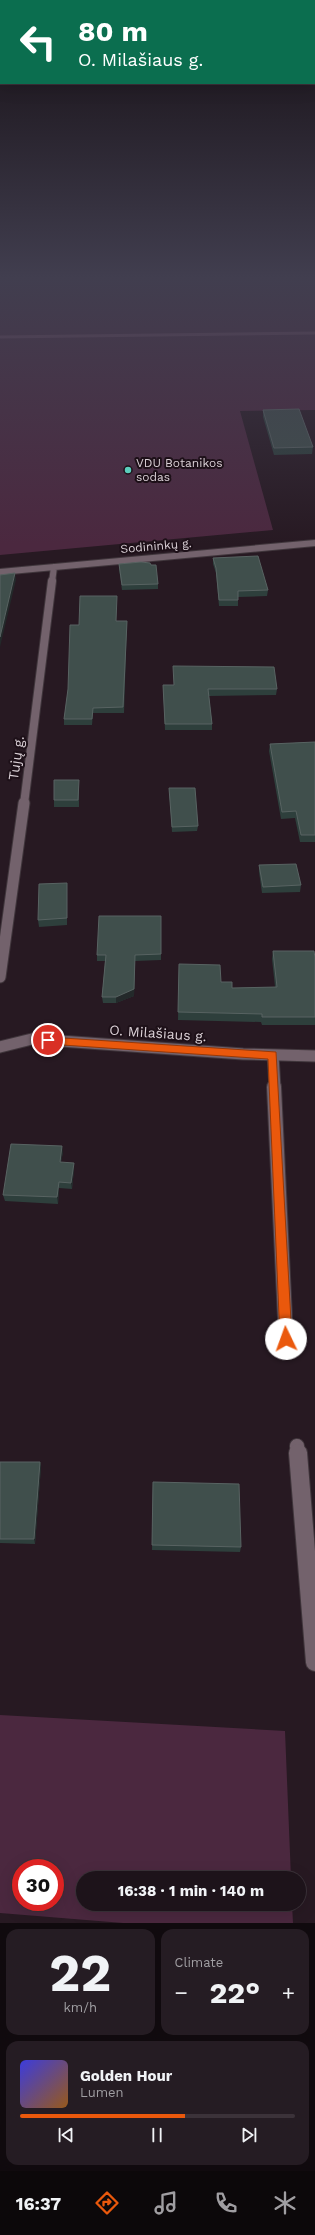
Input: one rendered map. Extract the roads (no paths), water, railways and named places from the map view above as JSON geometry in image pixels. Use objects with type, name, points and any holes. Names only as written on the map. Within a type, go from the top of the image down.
[{"type":"street","name":"Sodininkų g.","points":[[0,572],[315,543]]},
{"type":"street","name":"Tujų g.","points":[[0,977],[38,701],[54,567]]},
{"type":"street","name":"O. Milašiaus g.","points":[[0,1047],[32,1039],[273,1055],[315,1056]]},
{"type":"street","points":[[273,1055],[286,1339]]},
{"type":"street","points":[[297,1446],[315,1662]]},
{"type":"place","name":"VDU Botanikos sodas","points":[[128,470]]}]
